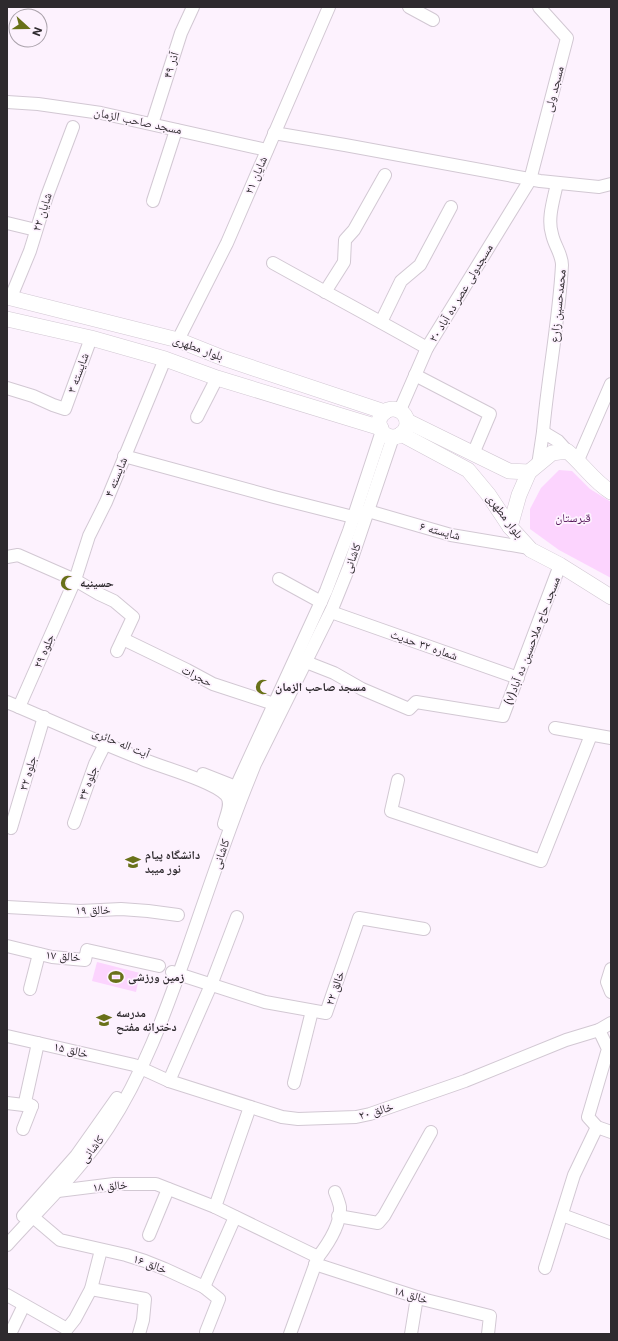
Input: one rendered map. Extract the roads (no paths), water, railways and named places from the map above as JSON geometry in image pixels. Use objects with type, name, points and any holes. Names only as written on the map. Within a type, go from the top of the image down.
[{"type":"main road","name":"بلوار مطهری","points":[[9,297],[178,340],[393,425],[473,454],[509,471],[533,468]]},
{"type":"main road","name":"بلوار مطهری","points":[[7,319],[91,338],[165,359],[217,378],[393,425],[468,470],[488,494],[510,527],[531,550],[560,565],[611,596]]},
{"type":"main road","points":[[510,527],[518,495],[533,468],[552,453],[572,455],[605,488],[611,492]]},
{"type":"street","name":"آذر ۴۹","points":[[152,124],[181,33],[193,7]]},
{"type":"street","name":"شایان ۲۱","points":[[178,340],[227,243],[329,7]]},
{"type":"street","points":[[409,7],[434,20]]},
{"type":"street","name":"مسجد ولی","points":[[530,180],[567,38],[539,7]]},
{"type":"street","name":"مسجد صاحب الزمان","points":[[7,102],[38,104],[101,113],[267,150]]},
{"type":"street","name":"شایان ۲۲","points":[[9,297],[30,251],[47,196],[73,127]]},
{"type":"street","points":[[153,201],[176,130]]},
{"type":"street","points":[[274,133],[352,146],[530,180],[599,187],[611,184]]},
{"type":"street","points":[[326,292],[344,262],[345,240],[354,230],[385,175]]},
{"type":"street","name":"مسجدولی عصر ده آباد ۲۰","points":[[393,425],[427,348],[530,180]]},
{"type":"street","name":"محمدحسین زارع","points":[[533,468],[543,432],[561,281],[562,258],[556,248],[551,234],[550,222],[557,183]]},
{"type":"street","points":[[381,322],[401,281],[420,264],[451,208]]},
{"type":"street","points":[[7,223],[36,230]]},
{"type":"street","points":[[273,263],[427,348]]},
{"type":"street","name":"شایسته ۳","points":[[7,388],[33,396],[53,406],[65,409],[91,338]]},
{"type":"street","name":"شایسته ۴","points":[[67,596],[75,580],[89,536],[106,502],[165,359]]},
{"type":"street","points":[[415,375],[490,414],[473,454]]},
{"type":"street","points":[[197,417],[217,378]]},
{"type":"street","points":[[543,432],[558,441],[572,455],[611,384]]},
{"type":"street","name":"کاشانی","points":[[175,973],[255,764],[331,612],[349,567],[368,511],[393,425]]},
{"type":"street","name":"کاشانی","points":[[7,1245],[30,1215],[108,1129],[138,1067],[151,1049],[236,787],[321,602],[353,517],[393,425]]},
{"type":"street","points":[[124,456],[353,517],[368,511]]},
{"type":"street","name":"شایسته ۶","points":[[368,511],[451,535],[529,548]]},
{"type":"street","points":[[7,557],[18,555],[75,580],[114,601],[133,617],[117,651]]},
{"type":"street","name":"مسجد حاج ملاحسین ده آباد(۷)","points":[[306,662],[334,673],[362,690],[409,710],[416,702],[503,716],[560,565]]},
{"type":"street","points":[[279,579],[321,602]]},
{"type":"street","name":"جلوه ۲۹","points":[[20,704],[67,596]]},
{"type":"street","name":"شماره ۳۲ حدیث","points":[[331,612],[518,678]]},
{"type":"street","name":"حجرات","points":[[123,639],[213,684],[274,704]]},
{"type":"street","name":"آیت اله حائری","points":[[7,696],[44,717],[105,744],[207,784],[225,795],[229,799],[229,806]]},
{"type":"street","name":"آیت اله حائری","points":[[7,702],[20,704],[141,752],[236,787]]},
{"type":"street","name":"جلوه ۳۲","points":[[11,828],[44,717]]},
{"type":"street","points":[[555,728],[611,738]]},
{"type":"street","points":[[398,780],[391,811],[541,861],[591,735]]},
{"type":"street","name":"جلوه ۳۴","points":[[74,823],[95,764],[105,744]]},
{"type":"street","points":[[236,787],[255,764]]},
{"type":"street","points":[[229,806],[232,824]]},
{"type":"street","name":"خالق ۱۹","points":[[7,907],[80,910],[148,910],[178,915]]},
{"type":"street","points":[[169,1080],[211,985],[237,917]]},
{"type":"street","name":"خالق ۲۲","points":[[175,973],[265,1002],[326,1013],[359,918],[424,929]]},
{"type":"street","name":"خالق ۱۷","points":[[7,946],[52,957],[85,960],[87,950],[159,966]]},
{"type":"street","points":[[30,990],[39,954]]},
{"type":"street","points":[[611,969],[607,982],[611,992]]},
{"type":"street","points":[[294,1082],[312,1011]]},
{"type":"street","name":"خالق ۲۰","points":[[138,1067],[169,1080],[282,1117],[298,1120],[356,1117],[370,1114],[465,1081],[566,1040],[599,1030],[611,1023]]},
{"type":"street","points":[[599,1030],[608,1048],[588,1117],[597,1127],[611,1132]]},
{"type":"street","name":"خالق ۱۵","points":[[7,1036],[138,1067]]},
{"type":"street","points":[[32,1106],[25,1102],[38,1043]]},
{"type":"street","points":[[7,1104],[32,1106]]},
{"type":"street","points":[[23,1129],[32,1106]]},
{"type":"street","points":[[215,1207],[250,1107]]},
{"type":"street","points":[[545,1268],[574,1175],[597,1127]]},
{"type":"street","points":[[338,1216],[378,1224],[384,1216],[430,1132]]},
{"type":"street","name":"خالق ۱۸","points":[[55,1188],[114,1184],[156,1184],[215,1207],[317,1261],[417,1297],[490,1316],[488,1334]]},
{"type":"street","points":[[149,1235],[168,1189]]},
{"type":"street","points":[[290,1334],[317,1261],[337,1226],[340,1207],[335,1192]]},
{"type":"street","name":"کاشانی","points":[[7,1233],[30,1215]]},
{"type":"street","name":"خالق ۱۶","points":[[30,1215],[60,1240],[126,1255],[145,1261],[204,1287],[219,1299],[206,1332]]},
{"type":"street","points":[[562,1215],[611,1233]]},
{"type":"street","points":[[204,1287],[235,1217]]},
{"type":"street","points":[[7,1295],[66,1329],[75,1319],[91,1290],[101,1250]]},
{"type":"street","points":[[91,1290],[145,1299],[143,1320],[139,1334]]},
{"type":"street","points":[[411,1334],[417,1297]]},
{"type":"street","points":[[10,1334],[24,1305]]},
{"type":"place","name":"حسینیه","points":[[68,583]]},
{"type":"place","name":"مسجد صاحب الزمان","points":[[263,687]]},
{"type":"place","name":"دانشگاه پیام نور میبد","points":[[133,862]]},
{"type":"place","name":"زمین ورزشی","points":[[116,977]]},
{"type":"place","name":"مدرسه دخترانه مفتح","points":[[104,1020]]},
{"type":"park label","name":"قبرستان","points":[[573,518]]}]
